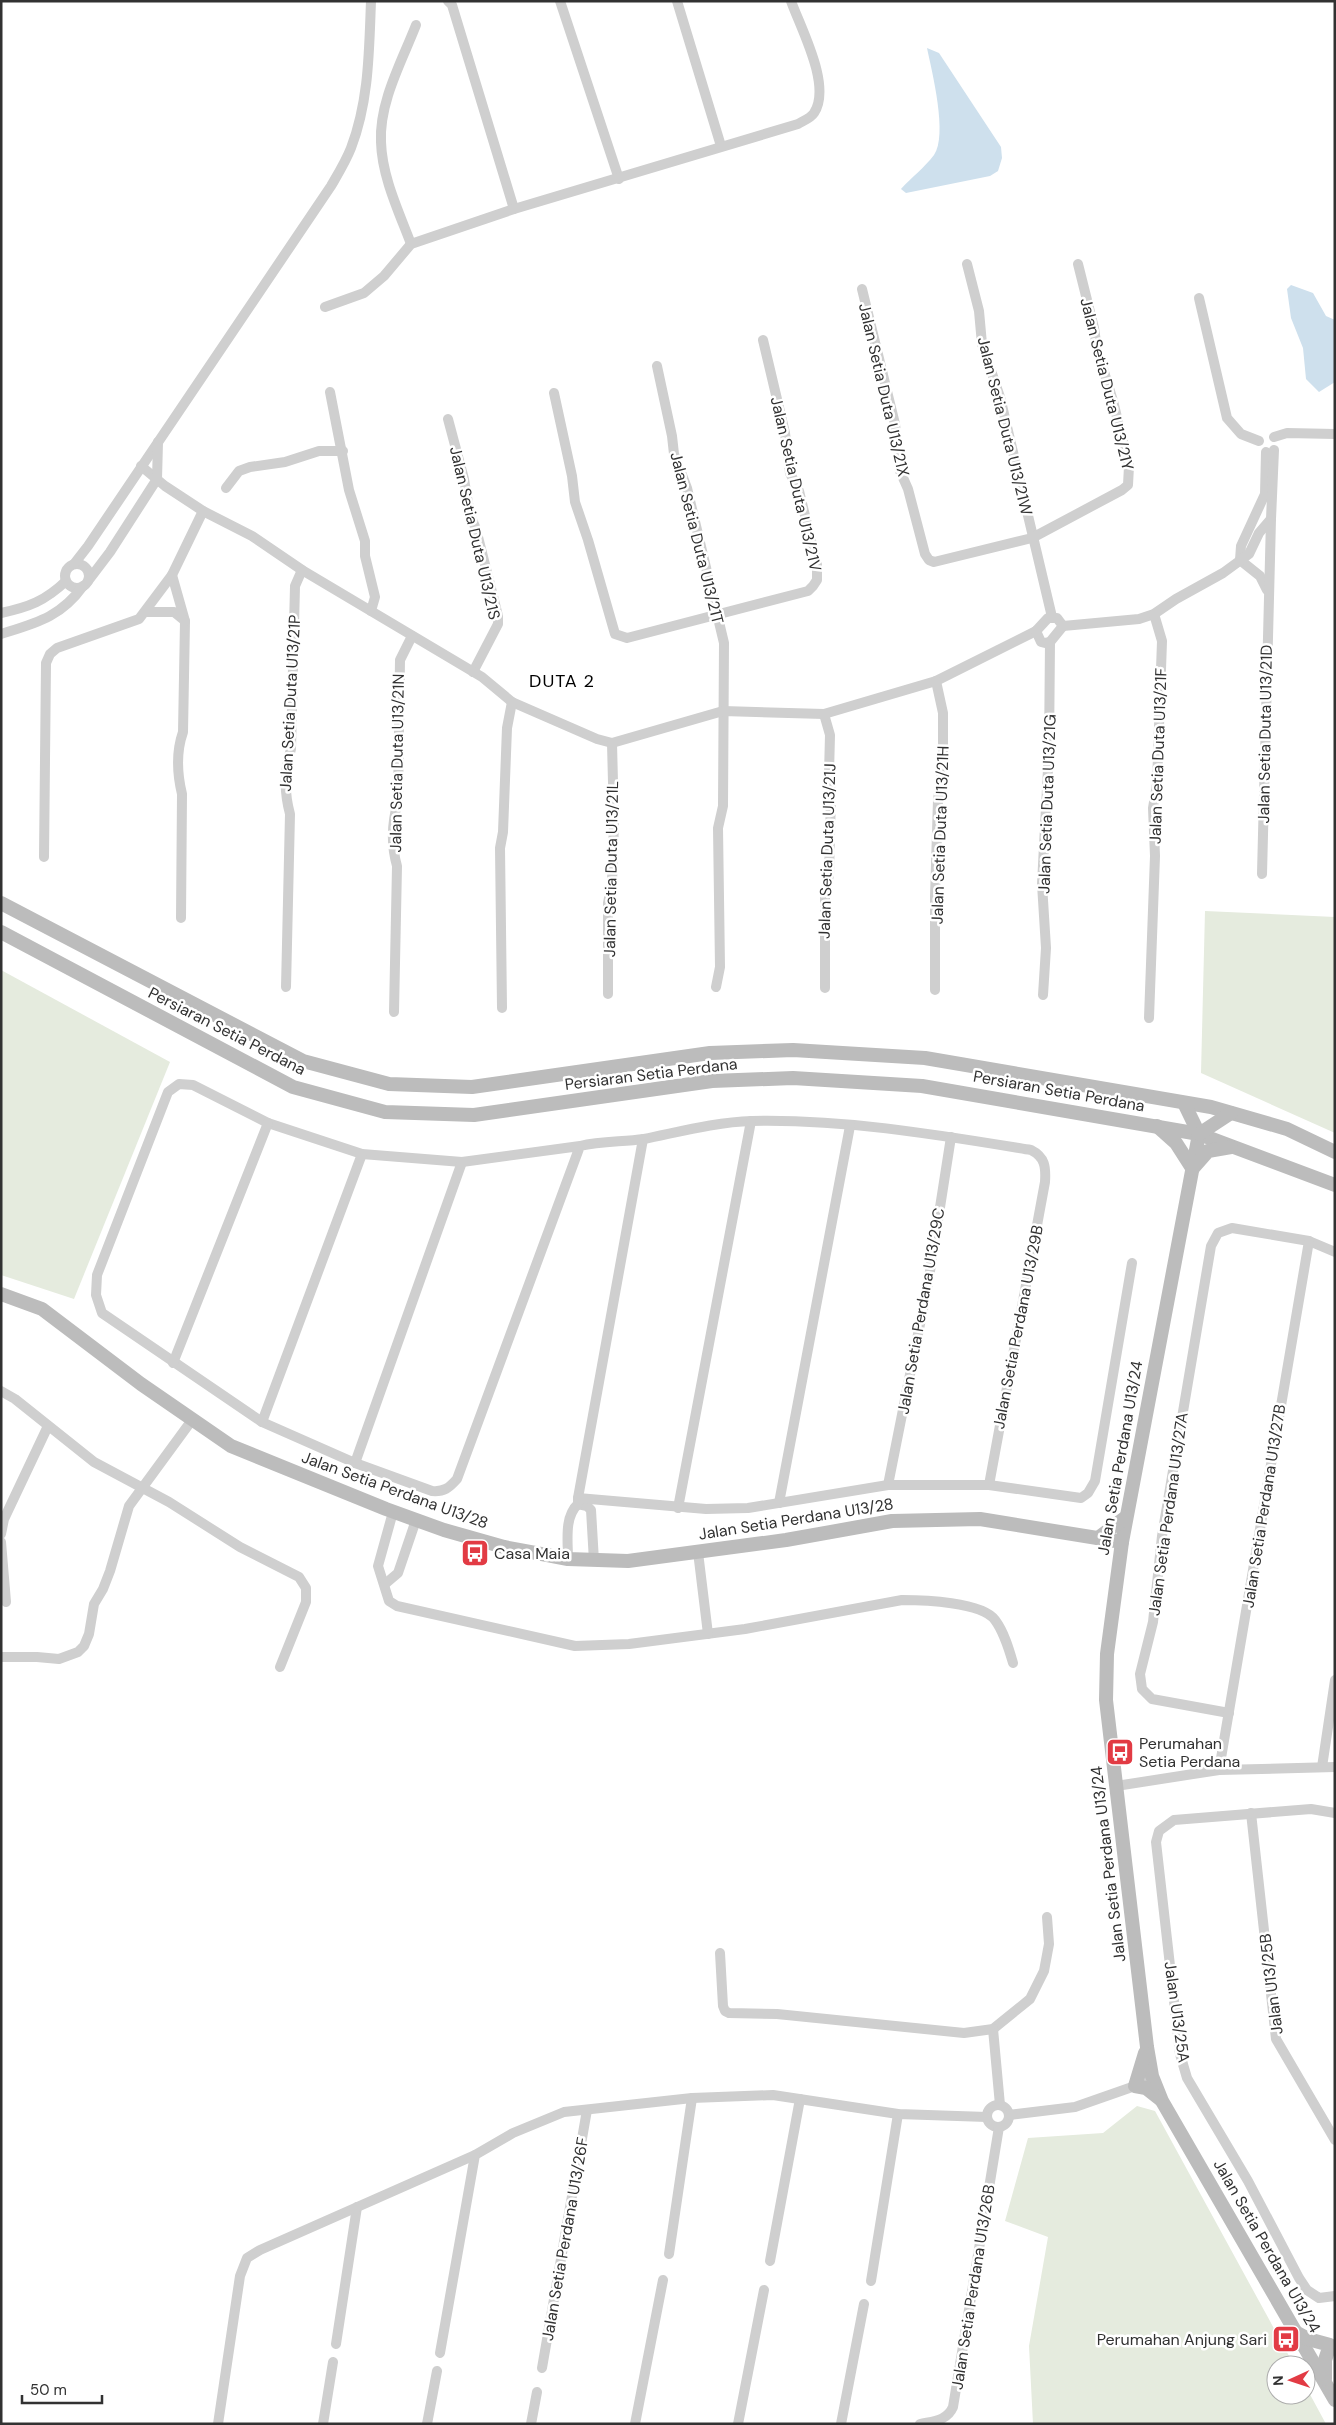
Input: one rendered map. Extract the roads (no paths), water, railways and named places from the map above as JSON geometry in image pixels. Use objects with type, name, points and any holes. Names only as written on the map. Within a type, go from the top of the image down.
[{"type":"main road","name":"Persiaran Setia Perdana","points":[[1,898],[7,906],[303,1061],[389,1084],[472,1087],[710,1053],[793,1050],[925,1058],[1184,1103],[1231,1113],[1287,1129],[1335,1152]]},
{"type":"main road","points":[[1,921],[38,951]]},
{"type":"main road","name":"Persiaran Setia Perdana","points":[[1,932],[293,1087],[385,1112],[474,1115],[712,1081],[793,1078],[922,1086],[1199,1134],[1333,1184]]},
{"type":"main road","points":[[1184,1103],[1199,1134],[1231,1113]]},
{"type":"main road","points":[[1157,1126],[1176,1142],[1192,1168],[1208,1151],[1235,1147]]},
{"type":"main road","name":"Jalan Setia Perdana U13/24","points":[[1199,1134],[1126,1517],[1107,1654],[1106,1700],[1152,2076],[1162,2101],[1310,2355]]},
{"type":"main road","name":"Jalan Setia Perdana U13/28","points":[[1,1294],[42,1309],[192,1420],[231,1446],[393,1512],[504,1547],[568,1559],[628,1562],[786,1540],[892,1521],[980,1519],[1122,1542]]},
{"type":"main road","points":[[1118,1569],[1112,1555],[1098,1538],[1126,1517]]},
{"type":"main road","points":[[1147,2047],[1135,2086],[1146,2088],[1162,2101]]},
{"type":"main road","points":[[1297,2333],[1308,2340],[1333,2344],[1325,2360],[1326,2385]]},
{"type":"main road","name":"Jalan Setia Perdana U13/24","points":[[1316,2366],[1335,2400]]},
{"type":"street","points":[[74,564],[81,564],[89,574],[86,584],[77,588],[70,586],[66,581],[65,574],[68,567],[74,564],[93,540],[140,466],[331,186],[350,149],[363,106],[369,71],[371,1]]},
{"type":"street","points":[[448,1],[452,6],[514,209]]},
{"type":"street","points":[[560,1],[619,179]]},
{"type":"street","points":[[677,1],[721,146]]},
{"type":"street","points":[[325,307],[364,292],[384,276],[411,244],[514,209],[798,124],[814,114],[820,98],[819,76],[791,1]]},
{"type":"street","points":[[411,244],[384,169],[380,141],[384,110],[416,25]]},
{"type":"street","name":"Jalan Setia Duta U13/21W","points":[[967,264],[979,311],[982,344],[1000,397],[1052,618]]},
{"type":"street","name":"Jalan Setia Duta U13/21Y","points":[[1032,538],[1122,490],[1128,485],[1130,477],[1113,401],[1101,368],[1078,264]]},
{"type":"street","name":"Jalan Setia Duta U13/21X","points":[[862,289],[894,424],[900,471],[908,489],[922,544],[929,560],[934,562],[945,560],[1032,538]]},
{"type":"street","points":[[1199,298],[1227,418],[1241,434],[1259,441]]},
{"type":"street","name":"Jalan Setia Duta U13/21V","points":[[554,393],[572,476],[575,502],[615,634],[626,638],[717,615],[808,591],[813,586],[818,572],[799,491],[790,473],[785,433],[763,340]]},
{"type":"street","name":"Jalan Setia Duta U13/21T","points":[[657,366],[674,454],[686,488],[724,643],[723,806],[718,837],[720,967],[716,988]]},
{"type":"street","points":[[330,392],[343,451],[349,490],[365,541],[365,556],[375,597],[371,611]]},
{"type":"street","name":"Jalan Setia Duta U13/21S","points":[[448,419],[464,479],[470,515],[476,529],[498,616],[498,624],[473,672]]},
{"type":"street","points":[[1259,441],[1265,435],[1274,437],[1287,433],[1335,434]]},
{"type":"street","points":[[1240,560],[1241,546],[1263,502],[1270,451],[1276,442],[1274,437]]},
{"type":"street","points":[[1259,441],[1261,449],[1270,451]]},
{"type":"street","points":[[1,634],[46,619],[65,608],[86,584],[110,552],[157,479],[158,442]]},
{"type":"street","points":[[226,488],[239,471],[250,467],[285,462],[319,451],[343,451]]},
{"type":"street","name":"Jalan Setia Duta U13/21D","points":[[1262,874],[1271,519],[1270,451]]},
{"type":"street","points":[[140,466],[203,511],[252,536],[302,570],[473,672],[512,702],[612,743],[723,711],[824,714],[936,681],[1036,631],[1048,618],[1057,618],[1063,626]]},
{"type":"street","points":[[44,857],[46,663],[50,654],[56,648],[139,619],[172,575],[203,511]]},
{"type":"street","points":[[1036,631],[1041,642],[1050,642],[1063,626],[1139,619],[1154,614],[1249,554],[1259,533],[1271,519]]},
{"type":"street","points":[[1240,560],[1260,576],[1268,593]]},
{"type":"street","name":"Jalan Setia Duta U13/21P","points":[[286,987],[290,814],[286,798],[286,765],[291,748],[295,586],[302,570]]},
{"type":"street","points":[[172,575],[185,621],[183,732],[179,745],[178,777],[182,794],[181,918]]},
{"type":"street","points":[[1,613],[29,607],[53,593],[66,581]]},
{"type":"street","points":[[145,612],[174,612],[185,621]]},
{"type":"street","name":"Jalan Setia Duta U13/21F","points":[[1149,1018],[1155,856],[1153,808],[1157,784],[1162,641],[1154,614]]},
{"type":"street","name":"Jalan Setia Duta U13/21N","points":[[394,1012],[397,866],[393,852],[393,826],[398,801],[400,660],[412,636]]},
{"type":"street","name":"Jalan Setia Duta U13/21G","points":[[1043,995],[1046,948],[1042,884],[1049,750],[1050,642]]},
{"type":"street","name":"Jalan Setia Duta U13/21H","points":[[936,681],[943,714],[943,763],[938,800],[935,897],[936,990]]},
{"type":"street","points":[[502,1008],[500,848],[503,832],[507,728],[512,702]]},
{"type":"street","name":"Jalan Setia Duta U13/21J","points":[[824,714],[830,735],[829,774],[831,796],[829,875],[825,894],[825,988]]},
{"type":"street","name":"Jalan Setia Duta U13/21L","points":[[608,994],[608,903],[612,884],[614,822],[612,743]]},
{"type":"street","points":[[580,1146],[457,1479],[442,1492],[432,1491],[355,1463],[262,1422],[102,1313],[96,1296],[97,1275],[164,1101],[172,1087],[186,1084],[268,1123],[362,1154],[462,1162],[597,1142],[643,1139],[669,1132],[751,1121],[902,1129],[951,1137]]},
{"type":"street","points":[[678,1508],[751,1121]]},
{"type":"street","points":[[173,1363],[268,1123]]},
{"type":"street","points":[[779,1503],[850,1126]]},
{"type":"street","name":"Jalan Setia Perdana U13/29B","points":[[951,1137],[1031,1150],[1043,1160],[1046,1169],[989,1485]]},
{"type":"street","name":"Jalan Setia Perdana U13/29C","points":[[888,1485],[928,1284],[951,1137]]},
{"type":"street","points":[[568,1559],[571,1510],[578,1500],[643,1139]]},
{"type":"street","points":[[262,1422],[362,1154]]},
{"type":"street","points":[[355,1463],[462,1162]]},
{"type":"street","name":"Jalan Setia Perdana U13/27A","points":[[1229,1714],[1152,1699],[1146,1696],[1140,1682],[1153,1622],[1165,1517],[1211,1246],[1218,1233],[1232,1228],[1309,1242]]},
{"type":"street","points":[[1309,1242],[1335,1252]]},
{"type":"street","name":"Jalan Setia Perdana U13/27B","points":[[1219,1770],[1309,1242]]},
{"type":"street","points":[[578,1500],[678,1508],[748,1508],[888,1485],[989,1485],[1081,1498],[1088,1493],[1095,1481],[1132,1264]]},
{"type":"street","points":[[1,1392],[14,1399],[94,1462],[169,1502],[240,1547],[299,1577],[307,1594],[306,1602],[280,1667]]},
{"type":"street","points":[[1,1657],[37,1656],[59,1659],[78,1652],[84,1646],[89,1634],[94,1604],[107,1577],[129,1506],[192,1420]]},
{"type":"street","points":[[1,1534],[4,1519],[48,1426]]},
{"type":"street","points":[[578,1500],[591,1510],[594,1561]]},
{"type":"street","points":[[393,1512],[378,1566],[389,1601],[397,1606],[575,1646],[629,1644],[708,1634],[902,1600],[919,1600],[984,1610],[995,1619],[1013,1663]]},
{"type":"street","points":[[385,1584],[398,1573],[416,1520]]},
{"type":"street","points":[[1,1542],[6,1602]]},
{"type":"street","points":[[698,1552],[708,1634]]},
{"type":"street","points":[[1322,1767],[1335,1680]]},
{"type":"street","points":[[1116,1786],[1219,1770],[1335,1767]]},
{"type":"street","points":[[1252,1813],[1311,1809],[1335,1813]]},
{"type":"street","name":"Jalan U13/25B","points":[[1252,1813],[1276,2039],[1335,2140]]},
{"type":"street","name":"Jalan U13/25A","points":[[1252,1813],[1174,1820],[1158,1831],[1156,1842],[1180,2054],[1188,2078],[1248,2181],[1299,2278],[1307,2290],[1319,2298],[1335,2296]]},
{"type":"street","points":[[720,1953],[723,2006],[725,2011],[729,2013],[777,2014],[964,2034],[993,2029],[1030,1999],[1044,1971],[1049,1944],[1048,1917]]},
{"type":"street","points":[[993,2029],[1000,2105]]},
{"type":"street","points":[[1009,2115],[1075,2107],[1135,2086],[1152,2076]]},
{"type":"street","points":[[218,2424],[243,2265],[248,2258],[260,2250],[476,2155],[514,2133],[564,2112],[692,2098],[765,2094],[898,2114],[987,2117]]},
{"type":"street","points":[[669,2254],[692,2098]]},
{"type":"street","points":[[770,2261],[800,2099]]},
{"type":"street","points":[[1000,2105],[1006,2109],[1009,2115]]},
{"type":"street","points":[[1000,2105],[990,2108],[987,2117],[992,2126],[999,2127],[1005,2124],[1009,2115]]},
{"type":"street","name":"Jalan Setia Perdana U13/26F","points":[[542,2368],[588,2110]]},
{"type":"street","points":[[871,2281],[898,2114]]},
{"type":"street","name":"Jalan Setia Perdana U13/26B","points":[[920,2424],[945,2418],[950,2415],[953,2407],[999,2127]]},
{"type":"street","points":[[440,2353],[476,2155]]},
{"type":"street","points":[[336,2344],[357,2206]]},
{"type":"street","points":[[635,2424],[663,2280]]},
{"type":"street","points":[[738,2424],[764,2290]]},
{"type":"street","points":[[841,2424],[864,2304]]},
{"type":"street","points":[[1313,2355],[1333,2344]]},
{"type":"street","points":[[323,2424],[333,2362]]},
{"type":"street","points":[[427,2424],[437,2371]]},
{"type":"street","points":[[531,2424],[537,2392]]},
{"type":"water","points":[[927,48],[939,53],[1001,147],[1002,158],[998,171],[990,176],[906,193],[901,189],[934,155],[940,133],[938,103]]},
{"type":"water","points":[[1291,285],[1313,293],[1326,316],[1335,320],[1335,382],[1319,392],[1306,379],[1303,348],[1291,318],[1287,289]]},
{"type":"place","name":"Casa Maia","points":[[475,1553]]},
{"type":"place","name":"Perumahan Setia Perdana","points":[[1120,1752]]},
{"type":"place","name":"Perumahan Anjung Sari","points":[[1286,2339]]},
{"type":"district","name":"DUTA 2","points":[[562,681]]}]
